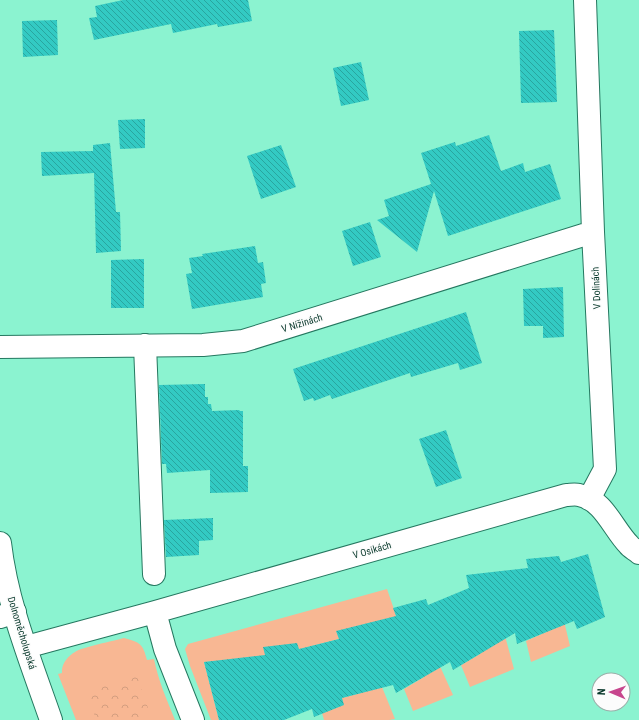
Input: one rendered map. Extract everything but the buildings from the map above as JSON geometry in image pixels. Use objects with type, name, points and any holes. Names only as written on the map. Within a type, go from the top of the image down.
[{"type":"street","name":"V Dolinách","points":[[585,0],[593,232],[605,469],[589,499]]},
{"type":"street","name":"V Nížinách","points":[[0,347],[203,345],[243,341],[593,232]]},
{"type":"street","points":[[145,345],[154,574]]},
{"type":"street","name":"V Osikách","points":[[26,647],[155,612],[566,495],[579,495],[589,499]]},
{"type":"street","points":[[589,499],[600,507],[630,546],[639,553]]},
{"type":"street","name":"Dolnoměcholupská","points":[[0,543],[7,615],[26,647],[52,720]]},
{"type":"street","points":[[155,612],[165,649],[193,720]]},
{"type":"green space","points":[[387,589],[397,618],[339,639],[266,658],[204,662],[219,720],[211,720],[190,666],[185,649],[188,644]]},
{"type":"green space","points":[[564,621],[570,646],[531,662],[526,641],[546,632],[545,626]]},
{"type":"green space","points":[[505,636],[514,669],[470,687],[461,665],[480,654],[478,648]]},
{"type":"green space","points":[[124,638],[140,644],[144,650],[147,660],[154,659],[160,682],[175,720],[76,720],[58,674],[62,673],[64,663],[70,656],[79,650]]},
{"type":"green space","points":[[439,664],[453,695],[413,711],[404,689],[424,677],[421,671]]},
{"type":"green space","points":[[137,675],[152,720],[96,720],[87,692]]},
{"type":"green space","points":[[382,687],[395,719],[324,720],[322,713],[342,698]]}]
